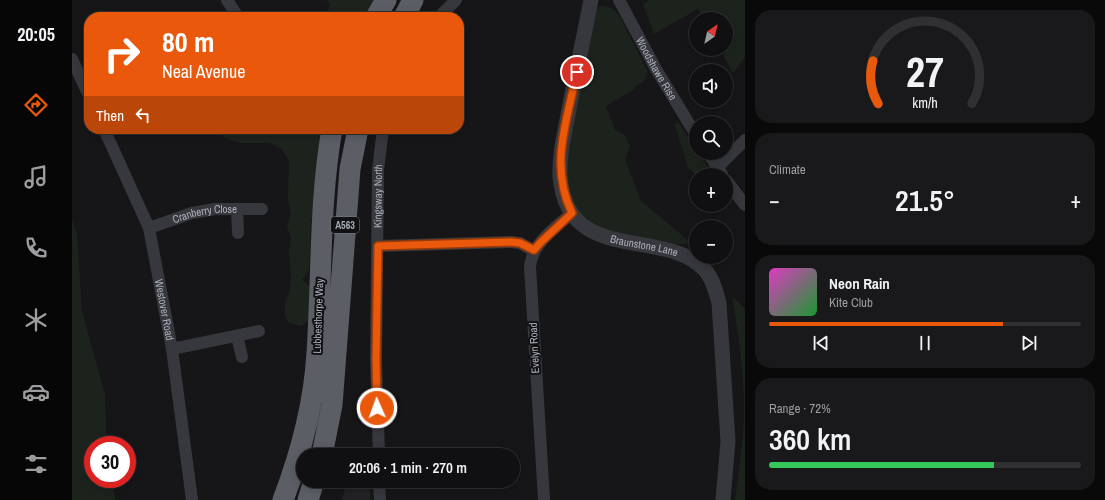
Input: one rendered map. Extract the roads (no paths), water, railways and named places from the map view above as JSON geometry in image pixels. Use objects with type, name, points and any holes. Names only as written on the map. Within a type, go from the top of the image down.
[{"type":"highway","points":[[379,12],[386,0]]},
{"type":"highway","points":[[407,12],[413,0]]},
{"type":"highway","name":"Lubbesthorpe Way","points":[[283,500],[302,443],[313,384],[317,353],[323,202],[331,134]]},
{"type":"highway","name":"Lubbesthorpe Way","points":[[323,448],[332,405],[350,169],[357,134]]},
{"type":"highway","points":[[308,500],[312,488]]},
{"type":"street","points":[[227,0],[235,12]]},
{"type":"street","points":[[444,12],[456,0]]},
{"type":"street","name":"Braunstone Lane","points":[[591,0],[559,158],[564,196],[572,213],[586,226],[600,235],[616,240],[660,248],[690,259],[705,270],[714,284],[719,304],[728,441],[723,500]]},
{"type":"street","name":"Woodshawe Rise","points":[[619,0],[656,69],[689,123]]},
{"type":"street","points":[[72,59],[84,85]]},
{"type":"street","name":"Westover Road","points":[[110,134],[148,228],[172,349],[192,500]]},
{"type":"street","name":"Kingsway North","points":[[379,448],[376,360],[378,170],[382,134]]},
{"type":"street","points":[[722,168],[745,140]]},
{"type":"street","points":[[733,189],[745,205]]},
{"type":"street","name":"Cranberry Close","points":[[148,228],[192,212],[216,209],[262,209]]},
{"type":"street","points":[[237,209],[238,233]]},
{"type":"street","points":[[378,246],[511,242],[520,243],[534,250],[572,213]]},
{"type":"street","name":"Evelyn Road","points":[[534,250],[530,258],[530,267],[544,500]]},
{"type":"street","points":[[172,349],[259,332]]},
{"type":"street","points":[[237,336],[242,357]]},
{"type":"street","points":[[379,488],[380,500]]}]
